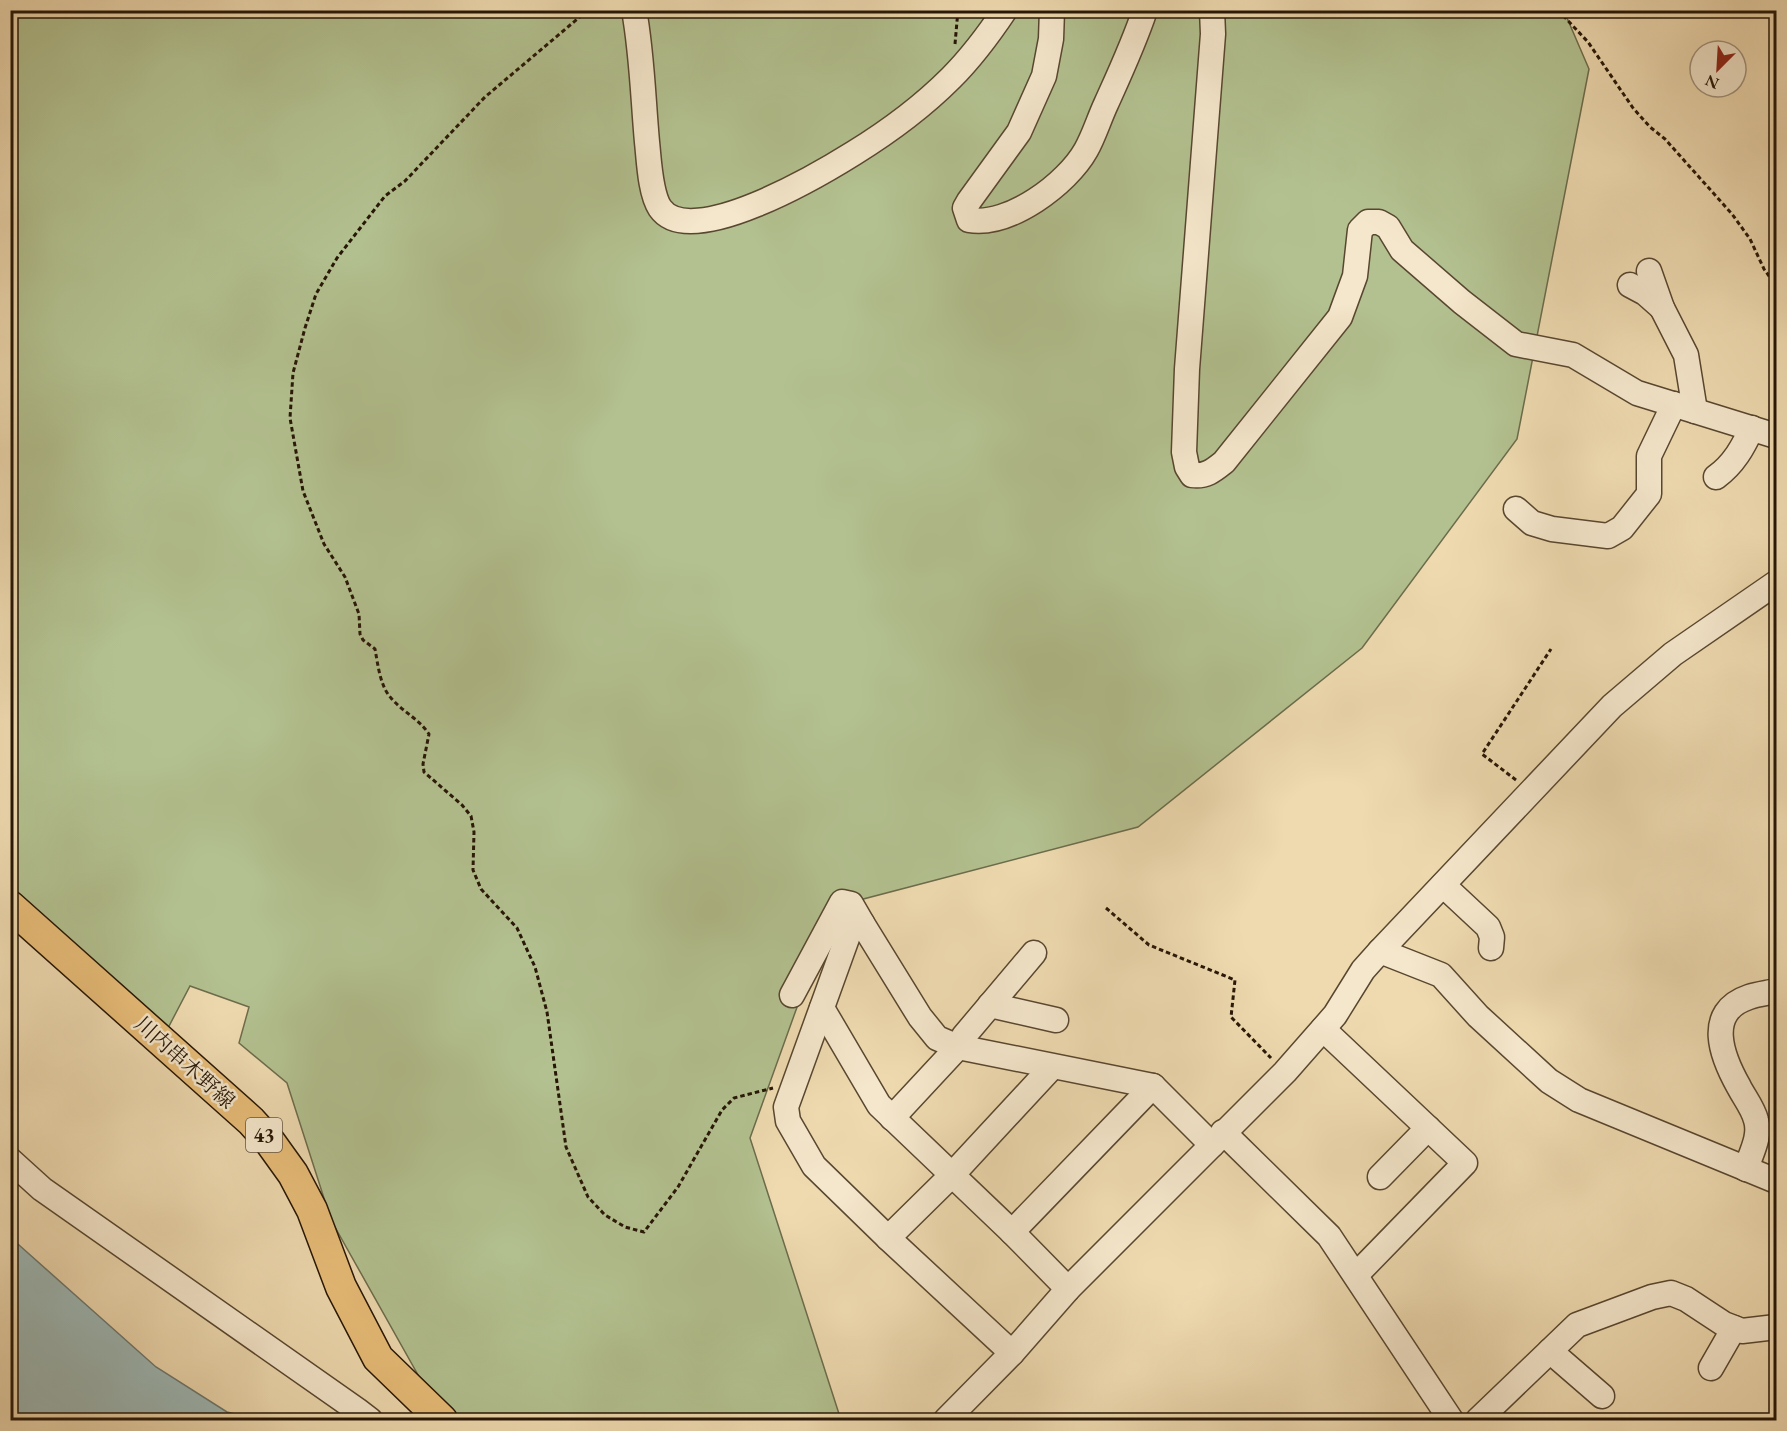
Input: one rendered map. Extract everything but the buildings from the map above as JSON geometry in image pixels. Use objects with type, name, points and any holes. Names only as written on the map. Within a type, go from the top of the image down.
[{"type":"main road","name":"川内串木野線","points":[[10,906],[251,1121],[270,1142],[293,1174],[312,1210],[341,1287],[378,1358],[442,1420]]},
{"type":"street","points":[[634,10],[649,170],[657,202],[661,211],[679,220],[698,222],[726,216],[797,187],[856,152],[913,111],[951,79],[981,46],[1005,10]]},
{"type":"street","points":[[1052,10],[1051,39],[1044,76],[1019,132],[965,208],[969,220],[981,222],[1002,217],[1034,201],[1066,175],[1085,152],[1135,39],[1145,10]]},
{"type":"street","points":[[1212,10],[1213,33],[1186,381],[1184,452],[1186,467],[1192,475],[1202,476],[1224,462],[1340,317],[1355,276],[1360,230],[1368,222],[1378,222],[1388,227],[1402,249],[1462,302],[1516,344],[1573,355],[1637,393],[1776,436]]},
{"type":"street","points":[[1516,509],[1532,523],[1552,529],[1608,536],[1622,528],[1649,494],[1649,456],[1684,408],[1686,355],[1662,308],[1649,271]]},
{"type":"street","points":[[1630,285],[1645,293],[1662,308]]},
{"type":"street","points":[[1716,477],[1726,470],[1738,455],[1752,428]]},
{"type":"street","points":[[946,1420],[1012,1353],[1068,1289],[1285,1072],[1335,1015],[1363,970],[1612,706],[1672,654],[1776,583]]},
{"type":"street","points":[[1443,885],[1488,927],[1492,937],[1491,948]]},
{"type":"street","points":[[792,995],[842,902],[851,904],[920,1017],[937,1038],[958,1047],[1152,1086],[1329,1236],[1451,1420]]},
{"type":"street","points":[[862,923],[856,922],[850,930],[786,1107],[788,1121],[814,1166],[1012,1353]]},
{"type":"street","points":[[1380,951],[1441,975],[1478,1016],[1549,1081],[1579,1100],[1776,1181]]},
{"type":"street","points":[[892,1118],[958,1047],[964,1035],[1034,953]]},
{"type":"street","points":[[1746,1169],[1758,1133],[1756,1119],[1728,1067],[1721,1048],[1720,1026],[1730,1007],[1748,997],[1776,991]]},
{"type":"street","points":[[990,1005],[1056,1020]]},
{"type":"street","points":[[822,1008],[879,1105],[1068,1289]]},
{"type":"street","points":[[1323,1029],[1466,1162],[1356,1275]]},
{"type":"street","points":[[888,1238],[951,1176],[1052,1067]]},
{"type":"street","points":[[1012,1232],[1152,1086]]},
{"type":"street","points":[[1380,1177],[1428,1128]]},
{"type":"street","points":[[10,1160],[42,1189],[370,1420]]},
{"type":"street","points":[[1478,1420],[1577,1325],[1652,1297],[1671,1293],[1686,1299],[1724,1324],[1742,1331],[1776,1327]]},
{"type":"street","points":[[1711,1368],[1734,1328]]},
{"type":"street","points":[[1550,1351],[1602,1396]]},
{"type":"path","points":[[588,10],[485,97],[405,181],[386,196],[337,258],[316,294],[304,328],[293,373],[290,418],[303,491],[324,544],[345,577],[359,614],[360,634],[363,640],[375,649],[381,680],[390,698],[422,724],[429,734],[423,764],[424,772],[462,805],[471,816],[474,831],[472,870],[481,889],[517,928],[535,966],[547,1012],[566,1147],[588,1197],[605,1215],[625,1227],[644,1232],[678,1186],[722,1110],[734,1098],[795,1082]]},
{"type":"path","points":[[1558,10],[1588,42],[1644,120],[1665,139],[1732,214],[1750,239],[1764,269],[1776,286]]},
{"type":"path","points":[[1531,792],[1482,754],[1551,649]]},
{"type":"path","points":[[1106,908],[1149,945],[1234,980],[1231,1017],[1285,1072]]},
{"type":"green space","points":[[11,11],[1564,11],[1589,69],[1517,439],[1362,648],[1138,827],[833,907],[750,1138],[841,1420],[459,1420],[431,1398],[331,1220],[287,1083],[239,1043],[249,1007],[190,986],[168,1028],[11,888]]},
{"type":"water","points":[[10,1237],[156,1367],[227,1412],[258,1420],[11,1420]]}]
